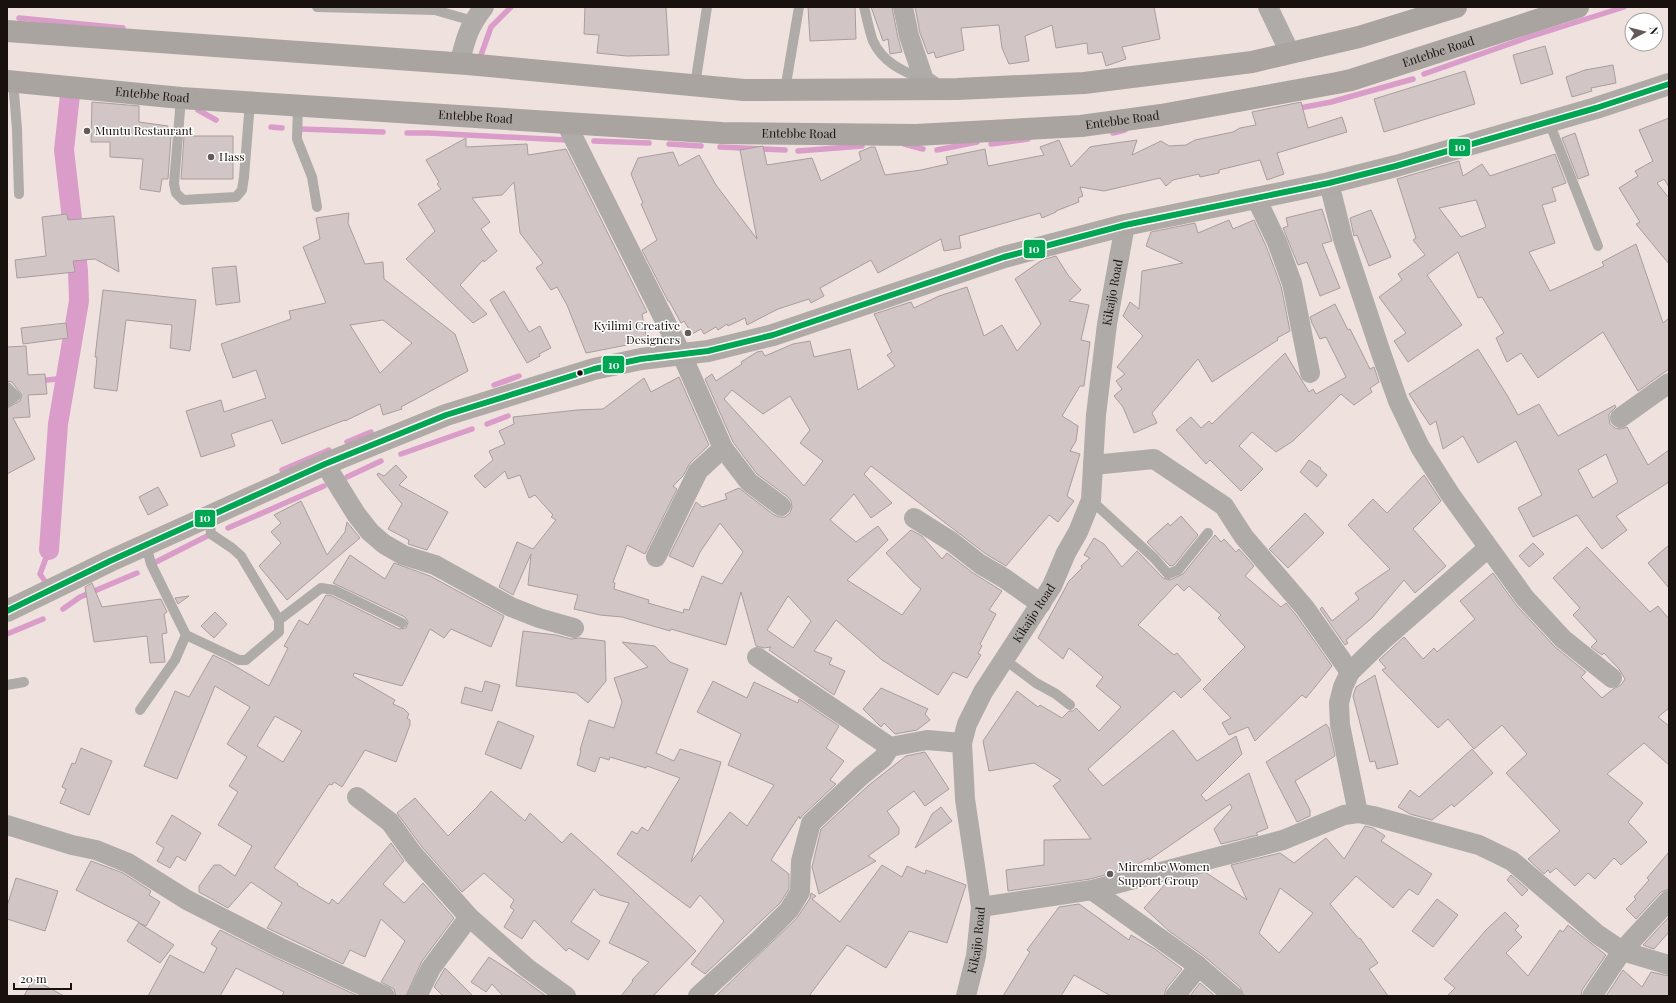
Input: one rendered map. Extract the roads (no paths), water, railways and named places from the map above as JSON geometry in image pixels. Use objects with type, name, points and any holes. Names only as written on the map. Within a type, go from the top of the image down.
[{"type":"main road","points":[[7,31],[467,64],[744,90],[785,90],[931,85],[1084,83],[1252,62],[1359,37],[1456,7]]},
{"type":"main road","name":"Entebbe Road","points":[[10,81],[181,98],[722,133],[908,135],[1081,126],[1161,115],[1352,80],[1578,7]]},
{"type":"street","points":[[903,7],[909,36],[931,85]]},
{"type":"street","points":[[1268,7],[1290,53]]},
{"type":"street","points":[[467,64],[460,61],[466,36],[478,14]]},
{"type":"street","points":[[7,611],[146,544],[325,464],[446,415],[594,369],[641,358],[708,351],[773,335],[1004,258],[1125,225],[1329,183],[1396,166],[1596,108],[1669,84]]},
{"type":"street","points":[[566,123],[681,353],[723,448],[749,482],[781,506]]},
{"type":"street","points":[[1329,183],[1343,239],[1380,353],[1398,401],[1420,447],[1450,494],[1525,598],[1563,639],[1612,678]]},
{"type":"street","points":[[1256,198],[1277,242],[1292,283],[1310,373]]},
{"type":"street","name":"Kikajjo Road","points":[[966,996],[976,956],[981,907],[964,799],[962,743],[967,724],[979,700],[1052,586],[1066,553],[1078,532],[1091,500],[1096,415],[1107,324],[1125,225]]},
{"type":"street","points":[[1620,418],[1669,383]]},
{"type":"street","points":[[656,557],[698,471],[723,448]]},
{"type":"street","points":[[1093,465],[1154,459],[1224,506],[1244,537],[1305,608],[1350,672]]},
{"type":"street","points":[[325,464],[356,514],[370,532],[384,544],[403,555],[435,565],[511,607],[539,618],[574,628]]},
{"type":"street","points":[[914,518],[952,542],[980,564],[1004,578],[1041,604]]},
{"type":"street","points":[[1358,813],[1340,726],[1339,703],[1343,687],[1350,672],[1382,641],[1488,548]]},
{"type":"street","points":[[757,657],[890,747],[927,740],[962,743]]},
{"type":"street","points":[[698,996],[760,940],[789,910],[800,892],[801,861],[811,823],[861,776],[884,758],[890,747]]},
{"type":"street","points":[[356,797],[390,822],[414,854],[469,917],[527,968],[566,996]]},
{"type":"street","points":[[981,907],[1092,890],[1283,840],[1344,814],[1358,813],[1479,845],[1512,861],[1597,934],[1622,951],[1669,965]]},
{"type":"street","points":[[7,825],[72,845],[96,850],[128,863],[187,900],[279,947],[385,996]]},
{"type":"street","points":[[1092,890],[1197,965],[1233,996]]},
{"type":"street","points":[[1592,996],[1622,951],[1669,900]]},
{"type":"street","points":[[417,996],[431,968],[469,917]]},
{"type":"street","points":[[1175,996],[1196,970],[1197,965]]},
{"type":"lane","points":[[317,7],[435,8],[478,14]]},
{"type":"lane","points":[[695,85],[707,7]]},
{"type":"lane","points":[[785,90],[799,7]]},
{"type":"lane","points":[[864,7],[873,41],[886,60],[903,71],[931,85]]},
{"type":"lane","points":[[10,81],[17,129],[18,194]]},
{"type":"lane","points":[[181,98],[174,184],[176,193],[183,200],[236,197],[242,190],[250,102]]},
{"type":"lane","points":[[298,105],[298,139],[312,177],[317,207]]},
{"type":"lane","points":[[1549,122],[1598,246]]},
{"type":"lane","points":[[7,387],[16,396],[7,402]]},
{"type":"lane","points":[[1091,500],[1154,558],[1168,574],[1178,570],[1208,533]]},
{"type":"lane","points":[[146,544],[151,564],[186,635],[239,660],[246,660],[279,632],[279,620],[241,556],[211,534],[209,516]]},
{"type":"lane","points":[[279,620],[321,588],[334,590],[402,623]]},
{"type":"lane","points":[[140,710],[175,660],[186,635]]},
{"type":"lane","points":[[1004,659],[1036,683],[1056,694],[1070,705]]},
{"type":"lane","points":[[7,685],[24,682]]},
{"type":"waterway","points":[[481,55],[491,27],[511,7]]},
{"type":"waterway","points":[[1424,74],[1526,38],[1624,7]]},
{"type":"waterway","points":[[19,18],[123,28]]},
{"type":"waterway","points":[[1300,108],[1331,102],[1413,79]]},
{"type":"waterway","points":[[49,550],[58,424],[79,301],[78,271],[64,150],[70,95]]},
{"type":"waterway","points":[[198,110],[216,120]]},
{"type":"waterway","points":[[271,127],[282,128]]},
{"type":"waterway","points":[[301,129],[383,132]]},
{"type":"waterway","points":[[1113,133],[1125,130]]},
{"type":"waterway","points":[[407,133],[566,140]]},
{"type":"waterway","points":[[991,144],[1028,139]]},
{"type":"waterway","points":[[594,141],[649,143]]},
{"type":"waterway","points":[[937,150],[977,142]]},
{"type":"waterway","points":[[669,144],[701,146]]},
{"type":"waterway","points":[[904,144],[923,149]]},
{"type":"waterway","points":[[798,151],[862,146]]},
{"type":"waterway","points":[[720,147],[785,150]]},
{"type":"waterway","points":[[494,385],[519,376]]},
{"type":"waterway","points":[[38,381],[66,378]]},
{"type":"waterway","points":[[487,424],[508,416]]},
{"type":"waterway","points":[[401,454],[472,429]]},
{"type":"waterway","points":[[347,442],[371,432]]},
{"type":"waterway","points":[[282,470],[329,450]]},
{"type":"waterway","points":[[347,477],[381,461]]},
{"type":"waterway","points":[[228,528],[324,486]]},
{"type":"waterway","points":[[154,563],[211,534]]},
{"type":"waterway","points":[[49,550],[40,574],[47,584],[50,583]]},
{"type":"waterway","points":[[63,609],[80,597],[137,573]]},
{"type":"waterway","points":[[7,634],[43,619]]},
{"type":"place","name":"Muntu Restaurant","points":[[87,131]]},
{"type":"place","name":"Hass","points":[[211,157]]},
{"type":"place","name":"Kyilimi Creative Designers","points":[[688,333]]},
{"type":"place","name":"Mirembe Women Support Group","points":[[1110,874]]}]
